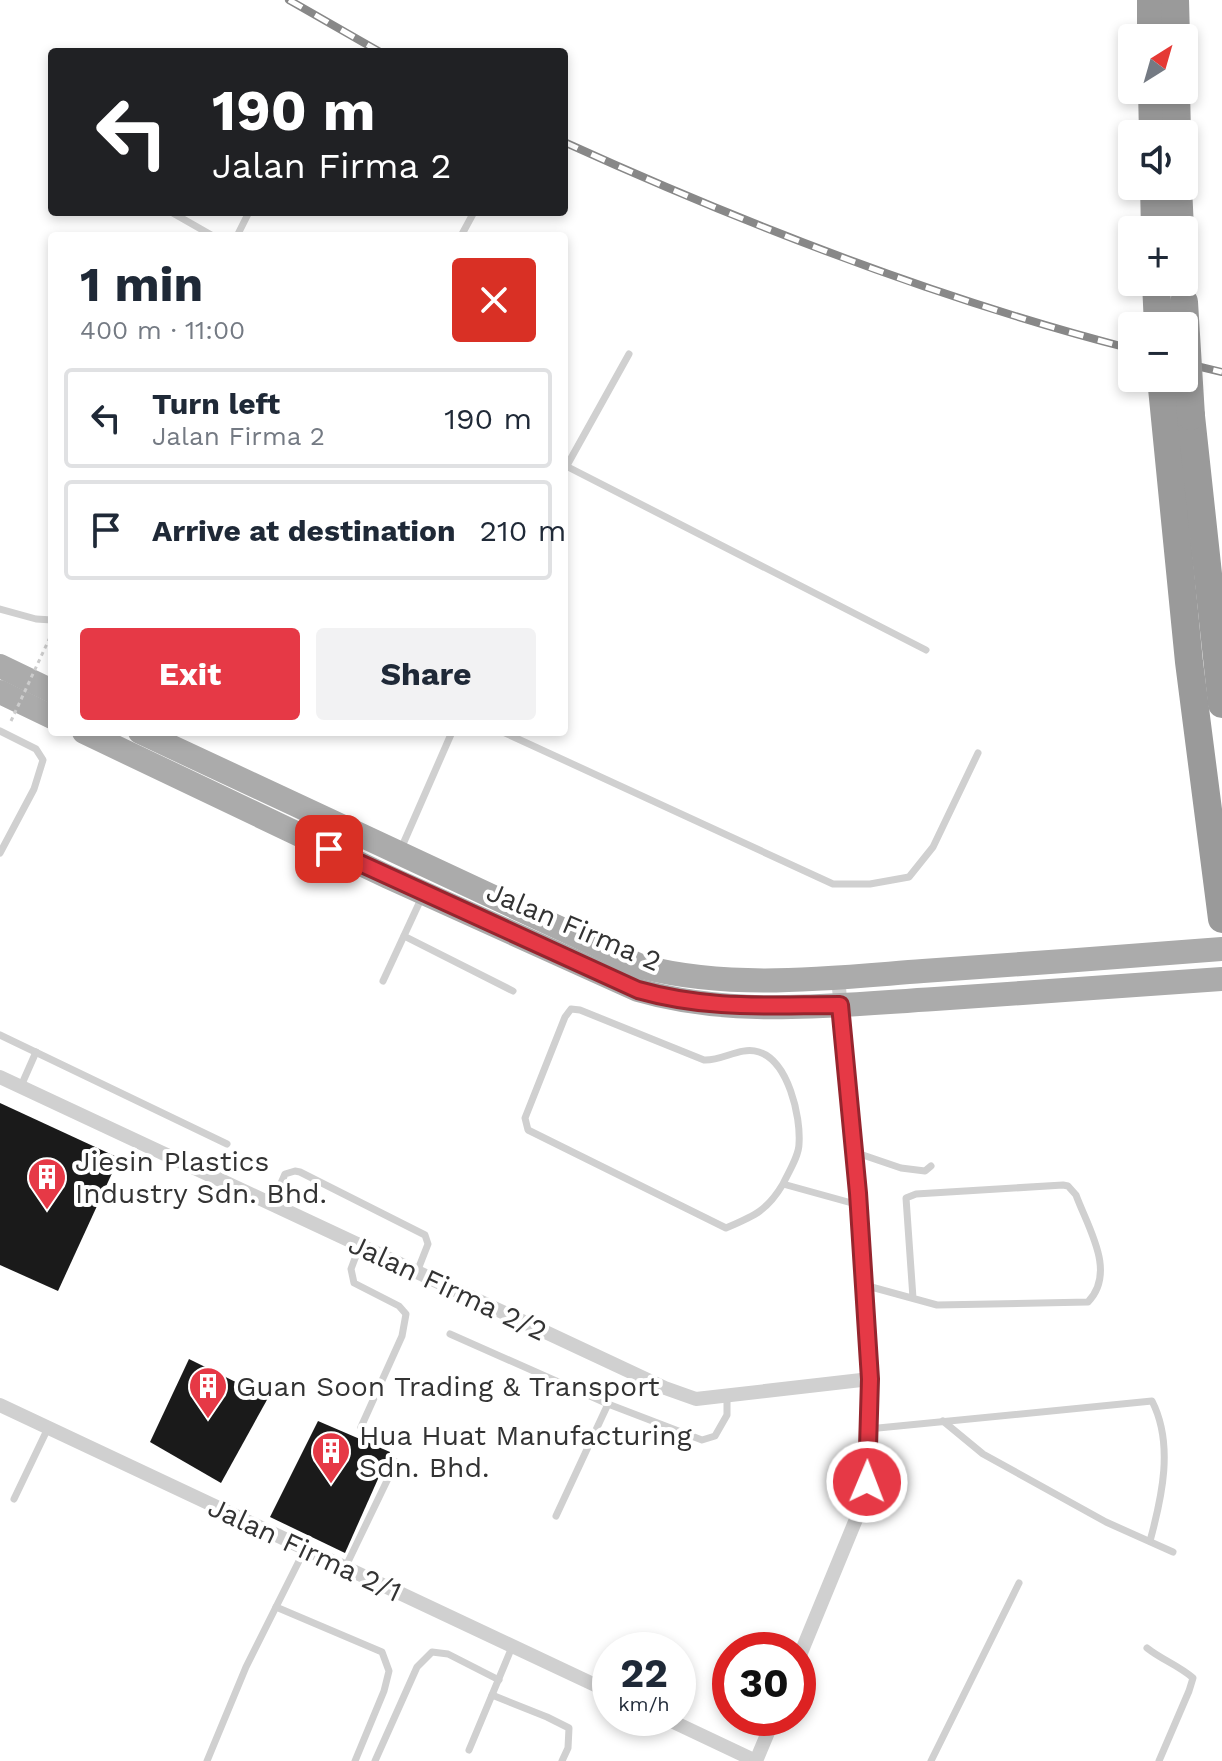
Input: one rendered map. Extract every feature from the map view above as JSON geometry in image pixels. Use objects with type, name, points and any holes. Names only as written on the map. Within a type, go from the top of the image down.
[{"type":"highway","points":[[1151,0],[1151,24]]},
{"type":"highway","points":[[1175,0],[1176,24]]},
{"type":"highway","points":[[1184,296],[1191,416],[1222,704]]},
{"type":"highway","points":[[1162,392],[1189,662],[1222,919]]},
{"type":"main road","points":[[0,666],[48,689]]},
{"type":"main road","points":[[0,692],[48,715]]},
{"type":"main road","name":"Jalan Firma 2","points":[[92,736],[423,893],[638,990],[675,1001],[716,1006],[840,1005],[1222,979]]},
{"type":"main road","name":"Jalan Firma 2","points":[[148,736],[643,967],[681,977],[719,981],[838,977],[1222,949]]},
{"type":"street","points":[[810,1632],[859,1512],[867,1482],[870,1379],[859,1205],[838,977]]},
{"type":"street","name":"Jalan Firma 2/2","points":[[0,1077],[665,1388],[696,1399],[870,1379]]},
{"type":"street","name":"Jalan Firma 2/1","points":[[0,1405],[592,1684]]},
{"type":"street","points":[[696,1733],[756,1761],[766,1736]]},
{"type":"lane","points":[[178,216],[206,232]]},
{"type":"lane","points":[[568,463],[629,354]]},
{"type":"lane","points":[[568,470],[926,650]]},
{"type":"lane","points":[[0,609],[48,620]]},
{"type":"lane","points":[[0,731],[36,749],[43,760],[34,789],[0,853]]},
{"type":"lane","points":[[388,877],[450,736]]},
{"type":"lane","points":[[512,736],[833,884],[870,884],[909,877],[933,847],[978,753]]},
{"type":"lane","points":[[383,981],[423,893]]},
{"type":"lane","points":[[404,936],[513,991]]},
{"type":"lane","points":[[571,1009],[704,1060],[747,1050],[762,1052],[785,1072],[795,1107],[800,1146],[783,1184],[771,1204],[756,1215],[726,1228],[528,1130],[525,1118],[565,1017],[571,1009]]},
{"type":"lane","points":[[0,1035],[227,1144]]},
{"type":"lane","points":[[21,1086],[36,1052]]},
{"type":"lane","points":[[854,1152],[901,1168],[925,1171],[931,1166]]},
{"type":"lane","points":[[272,1204],[285,1174],[300,1172],[425,1235],[428,1244],[417,1272]]},
{"type":"lane","points":[[783,1184],[859,1205]]},
{"type":"lane","points":[[864,1285],[937,1305],[1088,1302],[1097,1292],[1102,1266],[1076,1195],[1063,1185],[916,1194],[906,1198],[913,1298]]},
{"type":"lane","points":[[360,1245],[351,1269],[354,1283],[399,1306],[406,1314],[402,1336],[361,1427]]},
{"type":"lane","points":[[450,1334],[608,1404],[702,1440],[715,1436],[727,1415],[727,1396]]},
{"type":"lane","points":[[868,1429],[1152,1401],[1161,1418],[1164,1489],[1150,1541]]},
{"type":"lane","points":[[556,1516],[608,1404]]},
{"type":"lane","points":[[943,1421],[983,1454],[1106,1522],[1173,1552]]},
{"type":"lane","points":[[14,1499],[48,1428]]},
{"type":"lane","points":[[345,1568],[396,1462]]},
{"type":"lane","points":[[207,1761],[246,1667],[305,1549]]},
{"type":"lane","points":[[931,1761],[1019,1583]]},
{"type":"lane","points":[[276,1607],[382,1652],[389,1671],[355,1761]]},
{"type":"lane","points":[[469,1750],[512,1647]]},
{"type":"lane","points":[[1147,1648],[1180,1666],[1193,1678],[1159,1761]]},
{"type":"lane","points":[[375,1761],[417,1667],[432,1652],[448,1654],[499,1680]]},
{"type":"lane","points":[[492,1695],[569,1728],[568,1748],[562,1761]]},
{"type":"path","points":[[11,721],[48,642]]},
{"type":"building","name":"Jiesin Plastics Industry Sdn. Bhd.","points":[[0,1103],[119,1158],[58,1291],[0,1265]]},
{"type":"building","name":"Guan Soon Trading & Transport","points":[[189,1359],[268,1398],[221,1483],[150,1442]]},
{"type":"building","name":"Hua Huat Manufacturing Sdn. Bhd.","points":[[318,1421],[390,1452],[345,1553],[270,1517]]},
{"type":"railway","points":[[289,0],[373,48]]},
{"type":"railway","points":[[568,144],[844,258],[987,307],[1118,345]]},
{"type":"railway","points":[[1198,366],[1222,372]]},
{"type":"place","name":"Jiesin Plastics Industry Sdn. Bhd.","points":[[47,1211]]},
{"type":"place","name":"Guan Soon Trading & Transport","points":[[208,1420]]},
{"type":"place","name":"Hua Huat Manufacturing Sdn. Bhd.","points":[[331,1485]]},
{"type":"route","points":[[329,849],[638,990],[675,1001],[716,1006],[840,1005],[858,1193],[870,1379],[867,1482]]}]
